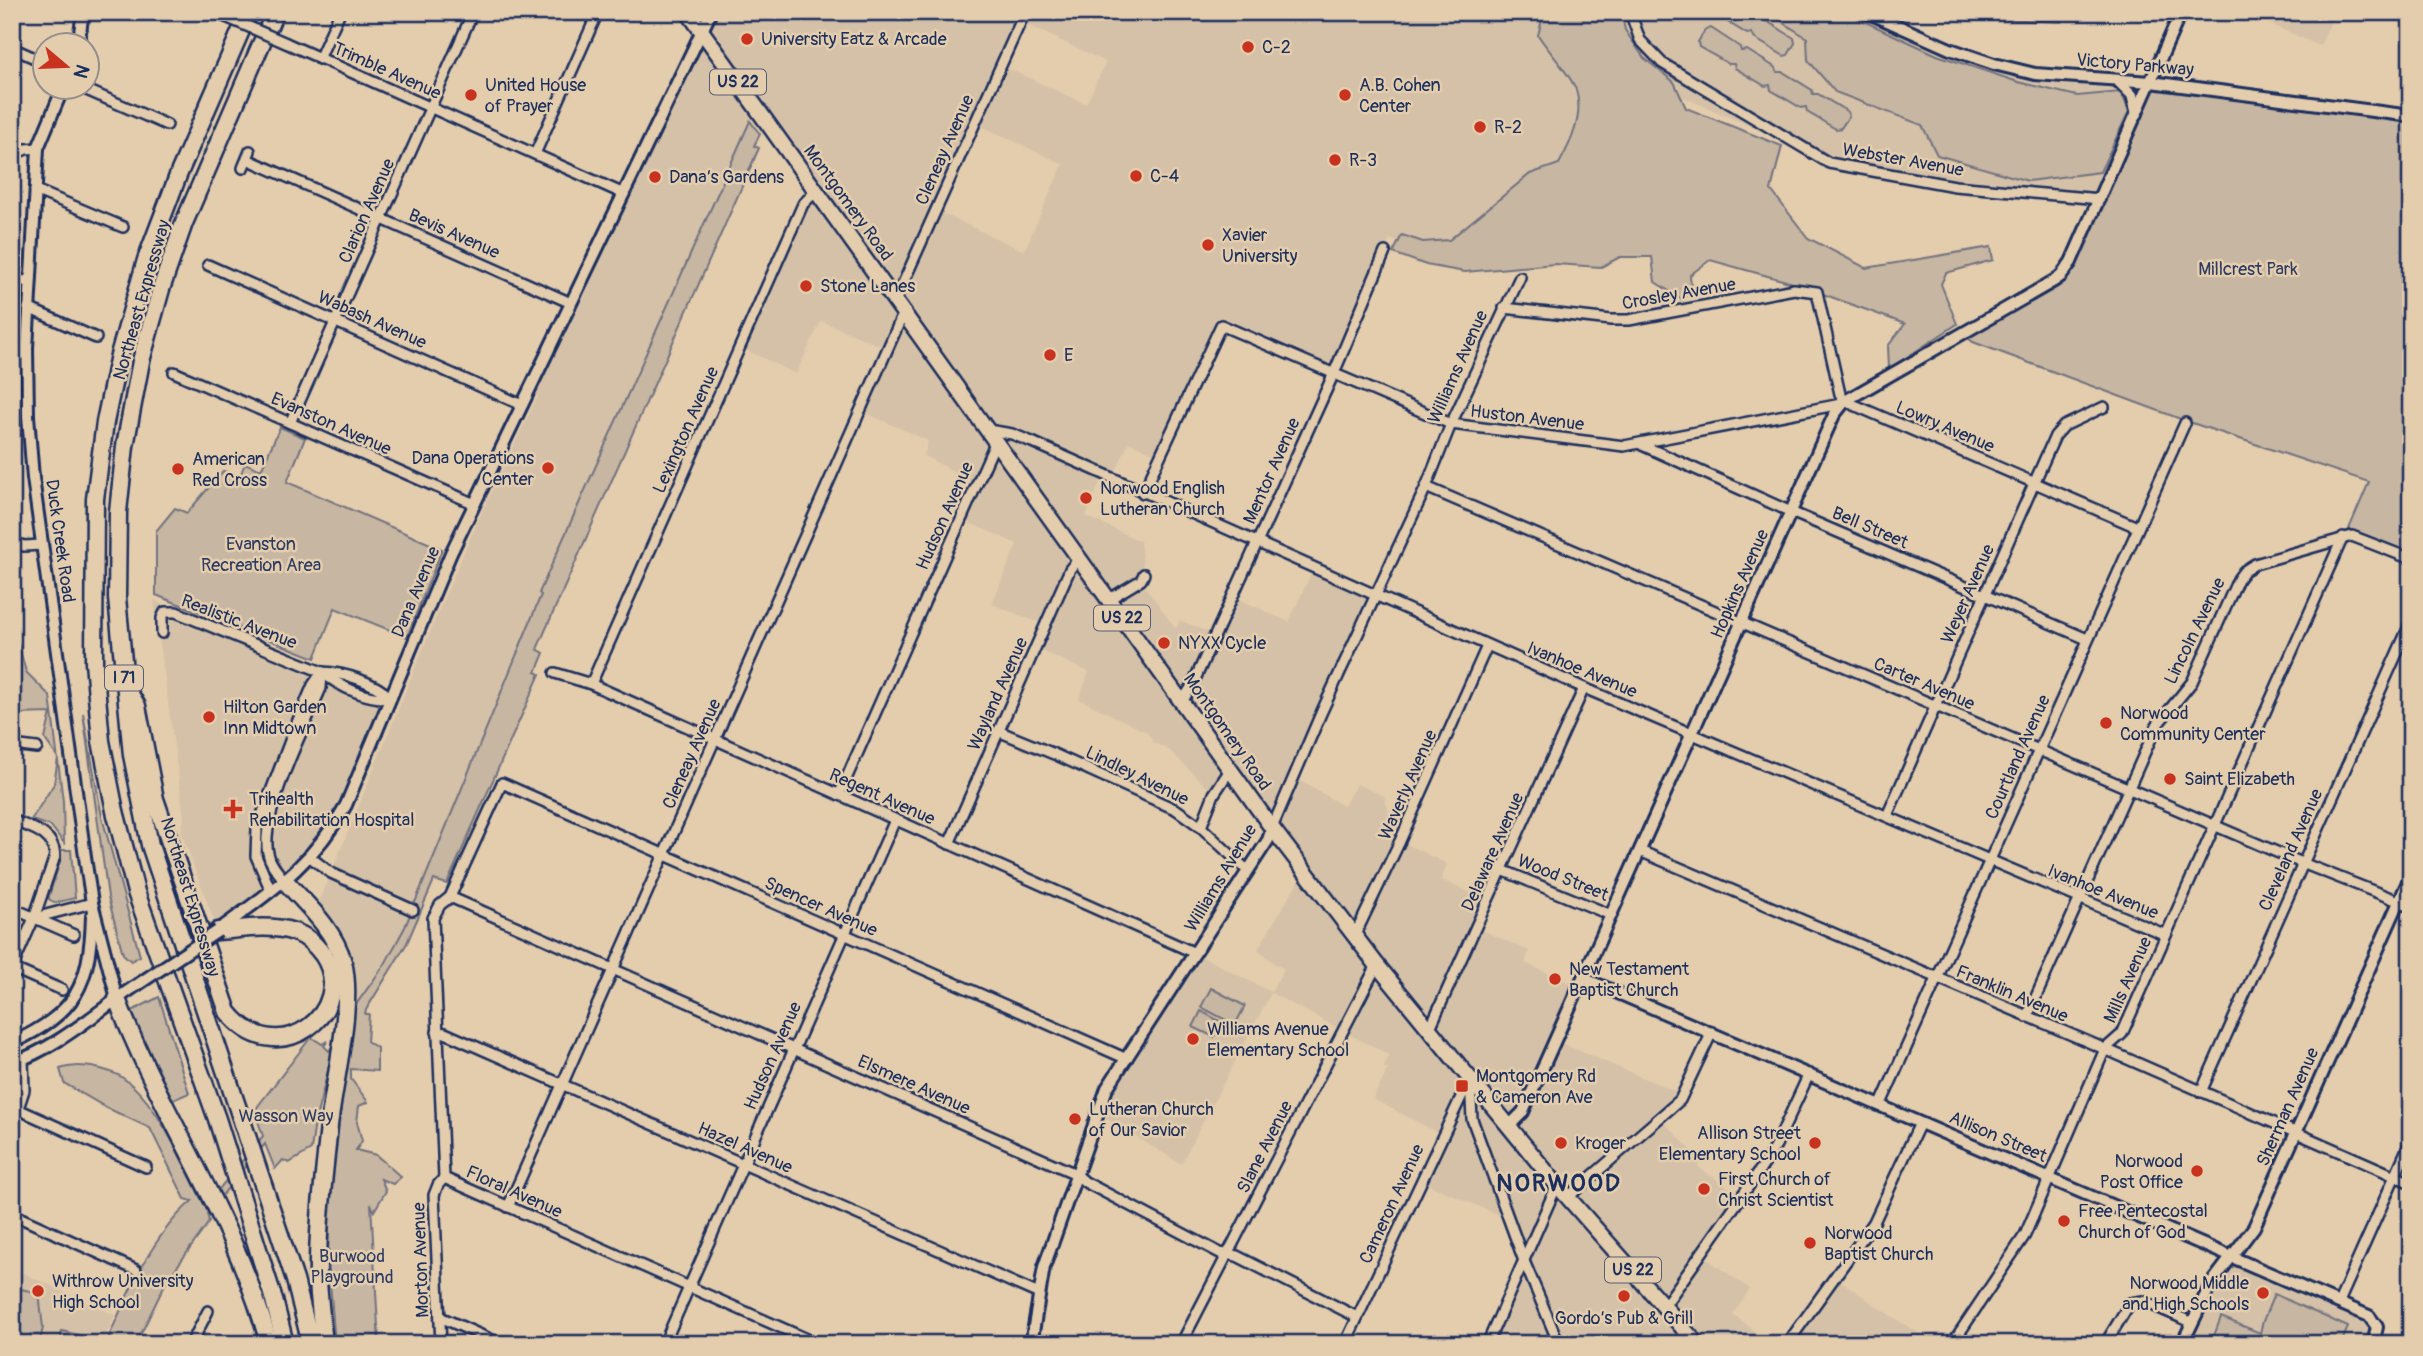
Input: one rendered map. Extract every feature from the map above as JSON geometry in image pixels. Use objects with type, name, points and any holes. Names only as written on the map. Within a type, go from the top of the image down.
[{"type":"highway","name":"Northeast Expressway","points":[[249,12],[179,173],[146,260],[119,355],[105,422],[95,499],[94,662],[101,741],[115,811],[136,892],[217,1119],[274,1300],[285,1344]]},
{"type":"highway","name":"Northeast Expressway","points":[[275,12],[184,223],[161,289],[141,361],[125,446],[118,512],[117,598],[132,755],[150,845],[295,1280],[311,1344]]},
{"type":"highway","points":[[124,686],[137,706],[155,799],[228,1012],[246,1030],[264,1038],[286,1038],[313,1024],[325,1008],[331,977],[327,961],[311,940],[292,931],[276,929],[218,931]]},
{"type":"highway","points":[[285,881],[326,927],[337,945],[346,979],[346,1001],[329,1125],[319,1256],[318,1281],[324,1344]]},
{"type":"highway","points":[[117,999],[132,1038],[206,1186],[251,1286],[269,1344]]},
{"type":"main road","name":"Montgomery Road","points":[[688,12],[1078,559],[1183,700],[1272,828],[1377,965],[1557,1185],[1697,1344]]},
{"type":"street","points":[[80,32],[83,12]]},
{"type":"street","name":"Trimble Avenue","points":[[214,12],[624,194]]},
{"type":"street","points":[[319,59],[340,12]]},
{"type":"street","name":"Clarion Avenue","points":[[290,423],[472,12]]},
{"type":"street","points":[[535,153],[598,12]]},
{"type":"street","name":"Dana Avenue","points":[[18,1061],[75,1030],[218,931],[285,881],[329,835],[346,805],[451,553],[711,12]]},
{"type":"street","name":"Cleneay Avenue","points":[[895,301],[1025,12]]},
{"type":"street","name":"Webster Avenue","points":[[1630,12],[1640,40],[1662,63],[1829,163],[1955,186],[2100,199]]},
{"type":"street","name":"Victory Parkway","points":[[1867,12],[1950,49],[2006,68],[2047,75],[2151,82],[2411,116]]},
{"type":"street","name":"Hopkins Avenue","points":[[1509,1126],[1523,1112],[1834,415],[1845,401],[2061,276],[2071,262],[2100,199],[2181,12]]},
{"type":"street","points":[[12,48],[32,57]]},
{"type":"street","points":[[2117,80],[2132,95],[2137,114]]},
{"type":"street","points":[[102,97],[167,125]]},
{"type":"street","name":"Duck Creek Road","points":[[57,102],[37,148],[28,308],[28,416],[42,545],[92,903],[117,999]]},
{"type":"street","points":[[12,155],[37,148]]},
{"type":"street","name":"Bevis Avenue","points":[[247,160],[571,303]]},
{"type":"street","points":[[35,190],[123,227]]},
{"type":"street","name":"Lexington Avenue","points":[[590,684],[803,204],[816,191]]},
{"type":"street","name":"Mentor Avenue","points":[[1183,700],[1192,686],[1334,373],[1385,251]]},
{"type":"street","name":"Wabash Avenue","points":[[208,265],[522,405]]},
{"type":"street","points":[[12,277],[30,283]]},
{"type":"street","name":"Williams Avenue","points":[[1031,1344],[1044,1267],[1102,1098],[1268,840],[1374,597],[1426,487],[1451,424],[1520,277]]},
{"type":"street","name":"Crosley Avenue","points":[[1504,308],[1629,320],[1794,289],[1817,292],[1840,394],[1845,401]]},
{"type":"street","points":[[28,308],[96,338]]},
{"type":"street","name":"Cleneay Avenue","points":[[508,1207],[903,314]]},
{"type":"street","name":"Huston Avenue","points":[[1143,493],[1221,325],[1451,424],[1624,446],[1836,405],[1845,401]]},
{"type":"street","name":"Evanston Avenue","points":[[174,372],[475,504]]},
{"type":"street","name":"Lowry Avenue","points":[[1845,401],[2137,527]]},
{"type":"street","name":"Weyer Avenue","points":[[1887,816],[2058,432],[2064,426],[2104,407]]},
{"type":"street","name":"Courtland Avenue","points":[[1881,1104],[2185,423]]},
{"type":"street","name":"Ivanhoe Avenue","points":[[992,436],[1012,434],[1374,597],[1989,862],[2166,935]]},
{"type":"street","name":"Hudson Avenue","points":[[839,795],[992,436]]},
{"type":"street","name":"Bell Street","points":[[1641,444],[1791,512],[2088,639]]},
{"type":"street","name":"Carter Avenue","points":[[1426,487],[2038,751],[2405,904]]},
{"type":"street","points":[[2343,537],[2352,536],[2411,559]]},
{"type":"street","name":"Lincoln Avenue","points":[[2027,1017],[2157,725],[2192,682],[2238,579],[2255,564],[2329,544],[2343,537]]},
{"type":"street","name":"Mills Avenue","points":[[1952,1344],[2025,1235],[2105,1049],[2122,1034],[2343,537]]},
{"type":"street","points":[[12,542],[23,546],[42,545]]},
{"type":"street","name":"Wayland Avenue","points":[[949,844],[1070,569],[1078,559]]},
{"type":"street","points":[[1108,600],[1141,580],[1144,574]]},
{"type":"street","name":"Realistic Avenue","points":[[162,633],[162,618],[165,612],[169,611],[225,631],[322,672],[332,672],[381,688],[391,698]]},
{"type":"street","name":"Cleveland Avenue","points":[[2201,1092],[2411,622]]},
{"type":"street","name":"Waverly Avenue","points":[[1356,935],[1487,646]]},
{"type":"street","points":[[285,881],[271,862],[266,829],[274,801],[321,688],[322,672]]},
{"type":"street","points":[[271,891],[257,856],[257,828],[296,725],[313,685],[322,672]]},
{"type":"street","name":"Regent Avenue","points":[[555,673],[590,684],[1195,953]]},
{"type":"street","name":"Delaware Avenue","points":[[1430,1028],[1584,688]]},
{"type":"street","name":"Lindley Avenue","points":[[998,731],[1177,810],[1201,827],[1248,871]]},
{"type":"street","points":[[12,745],[37,748]]},
{"type":"street","points":[[1201,827],[1214,794],[1230,770]]},
{"type":"street","name":"Spencer Avenue","points":[[450,897],[502,783],[1127,1059]]},
{"type":"street","points":[[12,820],[43,833],[52,843],[54,862],[12,968],[62,989]]},
{"type":"street","name":"Hudson Avenue","points":[[664,1344],[895,820]]},
{"type":"street","name":"Franklin Avenue","points":[[1640,851],[2411,1183]]},
{"type":"street","points":[[310,857],[331,873],[413,909]]},
{"type":"street","name":"Wood Street","points":[[1502,870],[1611,915]]},
{"type":"street","name":"Sherman Avenue","points":[[2182,1344],[2211,1284],[2254,1227],[2295,1133],[2405,904],[2411,875]]},
{"type":"street","name":"Floral Avenue","points":[[450,897],[437,910],[432,929],[444,1178],[818,1344]]},
{"type":"street","name":"Elsmere Avenue","points":[[450,897],[1076,1174],[1085,1182],[1220,1253],[1228,1254],[1357,1317]]},
{"type":"street","points":[[12,1043],[59,1015],[75,998],[84,980],[88,962],[92,903],[34,918]]},
{"type":"street","points":[[12,908],[74,935]]},
{"type":"street","name":"Slane Avenue","points":[[1181,1344],[1377,965]]},
{"type":"street","name":"Allison Street","points":[[1583,978],[2339,1302],[2373,1319],[2377,1332],[2373,1344]]},
{"type":"street","name":"Hazel Avenue","points":[[437,1032],[445,1033],[1039,1294]]},
{"type":"street","points":[[1568,1198],[1680,1100],[1712,1032]]},
{"type":"street","points":[[12,1128],[20,1110],[25,1079],[18,1061]]},
{"type":"street","points":[[1665,1305],[1765,1163],[1808,1074]]},
{"type":"street","points":[[1470,1078],[1472,1119],[1524,1261],[1559,1344]]},
{"type":"street","name":"Cameron Avenue","points":[[1345,1344],[1470,1078]]},
{"type":"street","points":[[20,1110],[146,1167]]},
{"type":"street","points":[[1787,1344],[1874,1222],[1920,1123]]},
{"type":"street","points":[[2339,1302],[2411,1140]]},
{"type":"street","name":"Morton Avenue","points":[[440,1344],[434,1195],[444,1178]]},
{"type":"street","points":[[1487,1344],[1557,1185]]},
{"type":"street","points":[[12,1214],[136,1270]]},
{"type":"street","points":[[2105,1344],[2130,1303],[2135,1301],[2143,1301],[2191,1322]]},
{"type":"street","points":[[191,1344],[208,1311]]},
{"type":"street","points":[[440,1317],[501,1344]]},
{"type":"shaded area","points":[[710,12],[1867,12],[1994,64],[2151,82],[2100,199],[2031,194],[1864,170],[1812,153],[1685,98],[1511,256],[1421,250],[1390,239],[1334,373],[1221,325],[1160,456],[1129,442],[1112,479],[1103,475],[1086,516],[1140,541],[1144,574],[1141,581],[1176,629],[1180,620],[1215,635],[1232,596],[1289,622],[1313,569],[1374,597],[1293,777],[1344,806],[1356,784],[1384,796],[1398,843],[1400,841],[1447,864],[1441,880],[1489,900],[1477,928],[1529,951],[1525,963],[1580,987],[1556,1041],[1684,1095],[1660,1118],[1700,1159],[1698,1167],[1741,1196],[1701,1252],[1750,1289],[1733,1314],[1771,1344],[1487,1344],[1524,1261],[1508,1219],[1420,1181],[1442,1135],[1373,1099],[1388,1069],[1384,1067],[1389,1055],[1271,993],[1181,1164],[1097,1113],[1195,953],[1271,992],[1284,969],[1258,949],[1305,870],[1230,771],[1214,794],[1170,751],[1154,743],[1147,732],[1079,699],[1089,672],[1035,648],[1045,625],[992,604],[1017,544],[961,519],[977,483],[924,456],[928,441],[861,411],[888,349],[821,321],[796,374],[740,347],[803,204],[815,191],[760,115],[710,227],[612,429],[539,593],[541,594],[405,927],[385,964],[351,1011],[342,941],[334,925],[318,905],[436,617],[482,511],[538,396],[529,391]],"holes":[[[1021,22],[1106,62],[1086,104],[1000,65]],[[975,123],[1063,164],[1024,251],[937,211]]]},
{"type":"shaded area","points":[[2248,12],[2335,12],[2320,46]]},
{"type":"shaded area","points":[[154,600],[343,685],[391,698],[329,835],[218,931],[181,832],[184,818]]},
{"type":"shaded area","name":"Norwood Middle and High Schools","points":[[2233,1256],[2373,1319],[2373,1344],[2182,1344]]},
{"type":"shaded area","name":"Withrow University High School","points":[[12,1268],[115,1315],[102,1344],[12,1344]]},
{"type":"shaded area","points":[[1835,1277],[1885,1312],[1936,1344],[1787,1344]]},
{"type":"green space","points":[[1544,12],[1621,12],[1625,30],[1644,58],[1674,82],[1686,108],[1782,146],[1771,190],[1808,238],[1866,268],[1991,247],[1993,260],[1946,273],[1941,284],[1957,324],[1889,369],[1888,346],[1905,324],[1793,283],[1710,260],[1690,275],[1691,287],[1683,300],[1655,282],[1652,257],[1620,257],[1601,267],[1555,264],[1465,272],[1426,265],[1393,253],[1402,235],[1423,242],[1449,240],[1530,174],[1559,164],[1575,128],[1578,100],[1570,78],[1538,35]]},
{"type":"green space","points":[[1717,12],[1752,12],[1760,21],[1765,20],[1794,38],[1795,43],[1788,55],[1784,56],[1754,38],[1752,33],[1747,34],[1718,16]]},
{"type":"green space","points":[[1767,12],[1844,12],[1937,55],[2018,82],[2077,96],[2121,92],[2129,111],[2100,172],[2028,181],[1937,155],[1922,125],[1835,92],[1808,60],[1807,38]]},
{"type":"green space","points":[[1986,12],[2057,12],[2061,22],[1998,19]]},
{"type":"green space","points":[[1711,28],[1740,47],[1741,51],[1747,50],[1776,68],[1777,72],[1783,72],[1812,90],[1813,94],[1818,94],[1848,112],[1849,116],[1841,128],[1836,129],[1807,112],[1806,107],[1801,108],[1771,90],[1770,85],[1765,86],[1735,68],[1734,64],[1729,64],[1699,47],[1698,42],[1705,30]]},
{"type":"green space","name":"Millcrest Park","points":[[2151,82],[2411,116],[2411,554],[2349,529],[2369,482],[2186,421],[1973,342],[1962,333],[2061,276]]},
{"type":"green space","name":"Wasson Way","points":[[750,121],[760,134],[754,146],[759,148],[537,649],[544,653],[536,672],[540,674],[447,884],[434,880],[407,943],[366,1010],[365,1014],[369,1014],[367,1041],[377,1048],[377,1071],[351,1069],[351,1079],[368,1102],[359,1106],[357,1122],[362,1141],[356,1150],[376,1155],[401,1177],[393,1184],[381,1179],[386,1191],[374,1211],[371,1204],[379,1344],[335,1344],[328,1258],[330,1183],[349,1041],[353,1033],[350,1029],[331,1059],[315,1122],[311,1150],[289,1163],[283,1160],[275,1169],[265,1144],[207,1213],[209,1222],[166,1282],[136,1344],[106,1344],[141,1267],[164,1231],[192,1201],[185,1199],[150,1128],[107,1108],[64,1083],[60,1069],[80,1066],[112,1072],[136,1089],[160,1120],[205,1206],[263,1136],[255,1112],[311,1037],[322,1044],[328,1041],[324,1046],[329,1051],[348,1021],[350,1013],[385,964],[405,927],[541,595],[539,593]]},
{"type":"green space","name":"Evanston Recreation Area","points":[[280,427],[305,438],[287,482],[442,549],[407,637],[335,608],[315,658],[156,595],[156,531],[175,508],[187,513],[223,471],[240,476],[245,463],[261,470]]},
{"type":"green space","points":[[12,636],[18,643],[26,672],[50,696],[58,757],[45,739],[51,713],[12,713]]},
{"type":"green space","points":[[83,713],[102,817],[140,956],[131,961],[123,954],[108,897]]},
{"type":"green space","points":[[58,759],[64,843],[51,826],[31,820],[54,784]]},
{"type":"green space","points":[[61,850],[71,850],[75,898],[54,903],[49,896]]},
{"type":"green space","points":[[1211,988],[1245,1006],[1235,1025],[1201,1007]]},
{"type":"green space","points":[[159,997],[189,1093],[173,1100],[130,1012]]},
{"type":"green space","points":[[1201,1011],[1221,1022],[1214,1037],[1193,1027]]},
{"type":"green space","points":[[12,1287],[39,1293],[43,1328],[39,1344],[12,1344]]},
{"type":"green space","points":[[2274,1294],[2348,1327],[2341,1344],[2211,1344],[2221,1317],[2260,1333]]},
{"type":"green space","points":[[62,1331],[79,1335],[77,1344],[60,1344]]},
{"type":"place","name":"University Eatz & Arcade","points":[[747,39]]},
{"type":"place","name":"C-2","points":[[1248,47]]},
{"type":"place","name":"United House of Prayer","points":[[471,95]]},
{"type":"place","name":"A.B. Cohen Center","points":[[1345,95]]},
{"type":"place","name":"R-2","points":[[1480,127]]},
{"type":"place","name":"R-3","points":[[1335,160]]},
{"type":"place","name":"C-4","points":[[1136,176]]},
{"type":"place","name":"Dana’s Gardens","points":[[655,177]]},
{"type":"place","name":"Xavier University","points":[[1208,245]]},
{"type":"place","name":"Stone Lanes","points":[[806,286]]},
{"type":"place","name":"E","points":[[1050,355]]},
{"type":"place","name":"Dana Operations Center","points":[[548,468]]},
{"type":"place","name":"American Red Cross","points":[[178,469]]},
{"type":"place","name":"Norwood English Lutheran Church","points":[[1086,498]]},
{"type":"place","name":"NYXX Cycle","points":[[1164,643]]},
{"type":"place","name":"Hilton Garden Inn Midtown","points":[[209,717]]},
{"type":"place","name":"Norwood Community Center","points":[[2106,723]]},
{"type":"place","name":"Saint Elizabeth","points":[[2170,779]]},
{"type":"place","name":"Trihealth Rehabilitation Hospital","points":[[233,809]]},
{"type":"place","name":"New Testament Baptist Church","points":[[1555,979]]},
{"type":"place","name":"Williams Avenue Elementary School","points":[[1193,1039]]},
{"type":"place","name":"Montgomery Rd & Cameron Ave","points":[[1462,1086]]},
{"type":"place","name":"Lutheran Church of Our Savior","points":[[1075,1119]]},
{"type":"place","name":"Kroger","points":[[1561,1143]]},
{"type":"place","name":"Allison Street Elementary School","points":[[1815,1143]]},
{"type":"place","name":"Norwood Post Office","points":[[2197,1171]]},
{"type":"place","name":"First Church of Christ Scientist","points":[[1704,1189]]},
{"type":"place","name":"Free Pentecostal Church of God","points":[[2064,1221]]},
{"type":"place","name":"Norwood Baptist Church","points":[[1810,1243]]},
{"type":"place","name":"Withrow University High School","points":[[38,1291]]},
{"type":"place","name":"Norwood Middle and High Schools","points":[[2263,1293]]},
{"type":"place","name":"Gordo’s Pub & Grill","points":[[1624,1296]]},
{"type":"district","name":"NORWOOD","points":[[1559,1183]]},
{"type":"park label","name":"Burwood Playground","points":[[352,1266]]}]
